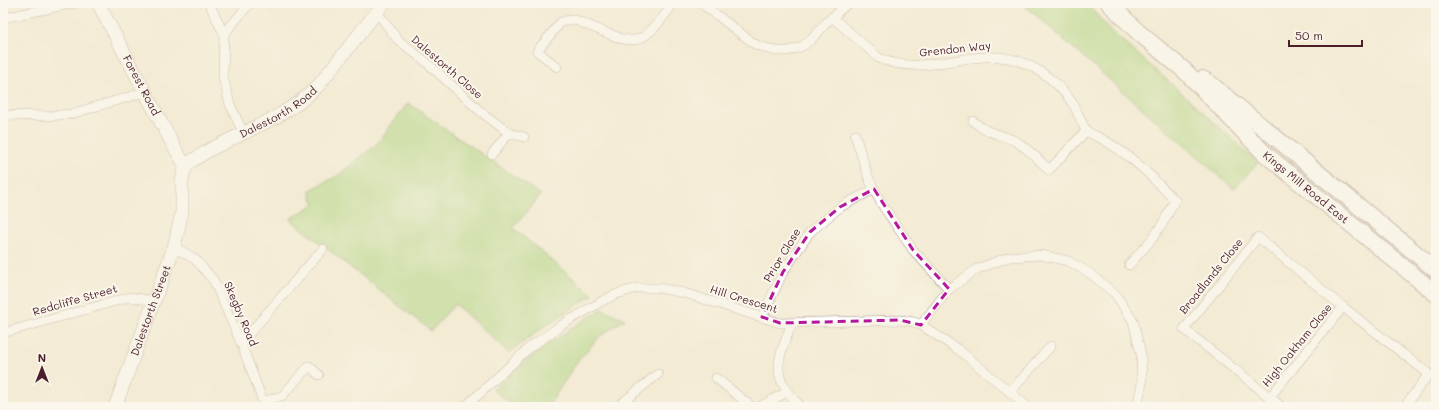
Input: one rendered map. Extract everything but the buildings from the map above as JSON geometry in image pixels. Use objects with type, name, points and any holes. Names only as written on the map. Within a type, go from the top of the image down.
[{"type":"highway","name":"Kings Mill Road East","points":[[1109,3],[1136,30],[1185,71],[1264,153],[1436,294]]},
{"type":"highway","name":"Kings Mill Road East","points":[[1185,71],[1208,82],[1436,270]]},
{"type":"street","points":[[3,18],[75,3]]},
{"type":"street","name":"Forest Road","points":[[98,3],[186,167]]},
{"type":"street","points":[[209,3],[224,34],[223,77],[230,104],[243,133]]},
{"type":"street","points":[[224,34],[250,3]]},
{"type":"street","points":[[557,67],[537,51],[561,22],[576,20],[622,39],[629,41],[638,40],[652,30],[674,3]]},
{"type":"street","points":[[701,3],[756,45],[776,51],[788,51],[801,47],[811,40],[832,16],[848,3]]},
{"type":"street","name":"Dalestorth Road","points":[[186,167],[190,162],[211,149],[300,102],[318,86],[380,8]]},
{"type":"street","name":"Dalestorth Close","points":[[380,8],[397,39],[425,61],[480,111],[509,133],[524,137]]},
{"type":"street","name":"Grendon Way","points":[[832,16],[879,58],[897,64],[907,66],[984,57],[999,57],[1016,60],[1044,74],[1055,82],[1072,102],[1086,131]]},
{"type":"street","points":[[3,115],[49,116],[70,114],[145,92]]},
{"type":"street","points":[[973,121],[978,126],[991,133],[1018,143],[1049,170],[1086,131],[1100,138],[1133,160],[1174,200],[1163,223],[1152,239],[1129,265]]},
{"type":"street","points":[[492,154],[509,133]]},
{"type":"street","points":[[855,135],[874,189],[913,250],[949,289]]},
{"type":"street","name":"Dalestorth Street","points":[[115,407],[174,247],[182,212],[182,182],[186,167]]},
{"type":"street","name":"Prior Close","points":[[762,317],[783,272],[810,232],[840,207],[874,189]]},
{"type":"street","name":"Broadlands Close","points":[[1282,407],[1184,329],[1258,237],[1343,307],[1429,374],[1404,407]]},
{"type":"street","name":"Skegby Road","points":[[174,247],[195,259],[214,281],[241,343],[264,404]]},
{"type":"street","points":[[241,343],[323,249]]},
{"type":"street","points":[[921,325],[949,289],[977,269],[1009,257],[1041,255],[1068,261],[1091,274],[1116,294],[1133,320],[1141,354],[1142,383],[1137,407]]},
{"type":"street","name":"Hill Crescent","points":[[465,407],[529,348],[560,326],[604,300],[637,288],[659,288],[684,293],[780,323],[900,320],[914,322],[959,350],[1010,392],[1024,406]]},
{"type":"street","name":"Redcliffe Street","points":[[3,333],[130,297],[154,301]]},
{"type":"street","name":"High Oakham Close","points":[[1269,398],[1343,307]]},
{"type":"street","points":[[792,323],[781,356],[779,368],[782,381],[787,392],[796,403],[802,407]]},
{"type":"street","points":[[1010,392],[1051,346]]},
{"type":"street","points":[[264,404],[282,396],[309,366],[319,375]]},
{"type":"street","points":[[617,407],[658,374]]},
{"type":"street","points":[[716,378],[752,407]]},
{"type":"street","points":[[759,407],[787,392]]},
{"type":"highlighted area","points":[[874,189],[913,250],[949,289],[921,325],[900,320],[780,323],[762,317],[783,272],[810,232],[840,207]]},
{"type":"green space","points":[[1022,3],[1086,3],[1110,30],[1202,111],[1258,163],[1234,189]]},
{"type":"green space","points":[[408,103],[541,195],[513,228],[593,295],[546,325],[509,353],[455,304],[431,331],[290,219],[315,204],[309,191],[337,176],[377,144]]},
{"type":"green space","points":[[602,309],[625,319],[599,337],[576,363],[548,407],[515,407],[493,390],[545,346]]}]
